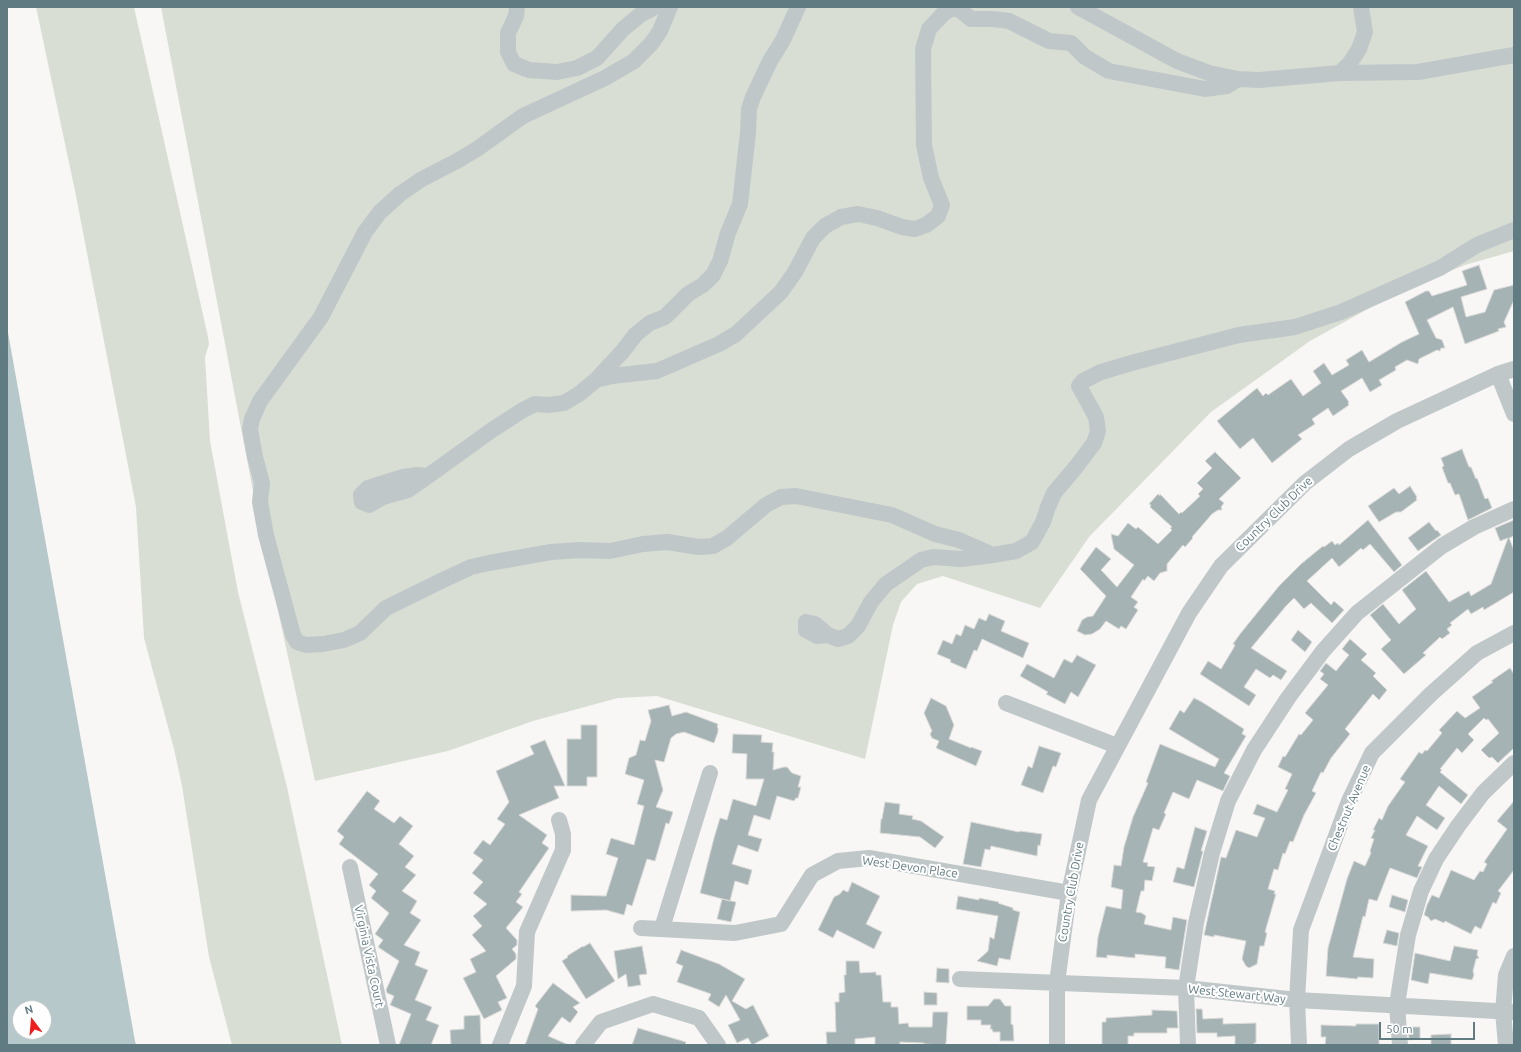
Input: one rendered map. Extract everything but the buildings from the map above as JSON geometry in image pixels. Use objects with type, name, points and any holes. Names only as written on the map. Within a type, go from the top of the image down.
[{"type":"street","points":[[517,7],[516,16],[508,33],[508,52],[514,64],[529,70],[557,72],[577,68],[598,58],[623,29],[640,15],[655,7]]},
{"type":"street","points":[[670,7],[660,31],[651,44],[634,62],[605,78],[523,116],[477,149],[422,179],[400,194],[380,212],[365,232],[321,317],[260,401],[252,419],[250,429],[262,483],[260,502],[266,534],[293,636],[297,642],[306,645],[323,644],[344,640],[360,633],[386,608],[471,567],[489,562],[551,552],[610,550],[643,544],[667,542],[699,547],[713,546],[727,538],[766,505],[781,497],[796,496],[892,515],[935,534],[959,540],[993,555]]},
{"type":"street","points":[[428,476],[492,430],[534,404],[548,405],[564,403],[579,394],[596,380],[622,352],[636,334],[650,323],[665,317],[688,294],[703,285],[713,275],[720,261],[728,233],[740,204],[749,109],[770,61],[783,40],[798,7]]},
{"type":"street","points":[[1078,7],[1177,61],[1209,73],[1238,80],[1259,80],[1340,74],[1418,72],[1514,55]]},
{"type":"street","points":[[1340,74],[1350,63],[1359,49],[1365,32],[1361,7]]},
{"type":"street","points":[[596,380],[612,376],[657,371],[719,344],[736,334],[781,292],[795,272],[813,238],[825,226],[841,217],[858,214],[877,218],[902,227],[915,229],[926,225],[938,216],[942,205],[931,178],[924,145],[923,49],[929,28],[943,14],[953,8],[960,10],[971,19],[993,19],[1009,22],[1049,41],[1071,43],[1086,57],[1109,71],[1205,89],[1227,86],[1238,80]]},
{"type":"street","points":[[828,635],[838,639],[848,636],[858,626],[871,602],[886,584],[921,560],[933,557],[961,559],[993,555],[1016,551],[1032,542],[1043,522],[1054,493],[1076,468],[1094,443],[1098,431],[1096,417],[1079,386],[1083,381],[1101,372],[1143,360],[1239,335],[1295,326],[1340,312],[1440,268],[1477,245],[1514,230]]},
{"type":"street","name":"Country Club Drive","points":[[1057,1045],[1057,983],[1069,893],[1088,800],[1189,612],[1221,566],[1305,483],[1349,449],[1397,421],[1498,374],[1514,369]]},
{"type":"street","points":[[1498,374],[1514,414]]},
{"type":"street","points":[[1188,1045],[1186,988],[1196,923],[1212,853],[1228,801],[1254,750],[1288,698],[1324,651],[1357,613],[1442,546],[1474,527],[1514,509]]},
{"type":"street","name":"Chestnut Avenue","points":[[1299,1045],[1297,1000],[1300,930],[1349,801],[1372,753],[1425,699],[1477,654],[1514,633]]},
{"type":"street","points":[[1006,704],[1117,746]]},
{"type":"street","points":[[1400,1045],[1397,1005],[1408,935],[1421,891],[1436,859],[1458,826],[1483,793],[1514,763]]},
{"type":"street","points":[[662,928],[710,773]]},
{"type":"street","points":[[500,1045],[524,986],[527,932],[563,850],[563,834],[559,820]]},
{"type":"street","name":"West Devon Place","points":[[641,928],[735,933],[781,924],[812,875],[838,861],[869,858],[1069,893]]},
{"type":"street","name":"Virginia Vista Court","points":[[350,867],[388,1045]]},
{"type":"street","points":[[1506,1045],[1508,1012],[1506,975],[1514,956]]},
{"type":"street","name":"West Stewart Way","points":[[960,978],[1186,988],[1297,1000],[1508,1012]]},
{"type":"street","points":[[582,1045],[601,1022],[654,1004],[699,1018],[718,1045]]},
{"type":"shaded area","points":[[36,7],[134,7],[208,337],[209,344],[205,357],[210,441],[238,592],[287,787],[342,1045],[232,1045],[209,957],[182,786],[174,749],[144,638],[136,507],[75,191]]},
{"type":"shaded area","points":[[161,7],[1514,7],[1514,251],[1465,265],[1395,294],[1310,341],[1211,412],[1089,537],[1040,608],[943,576],[917,584],[901,602],[893,625],[865,759],[657,696],[618,698],[533,721],[448,751],[315,781],[260,528]]},
{"type":"shaded area","points":[[7,327],[136,1045],[7,1045]]}]
